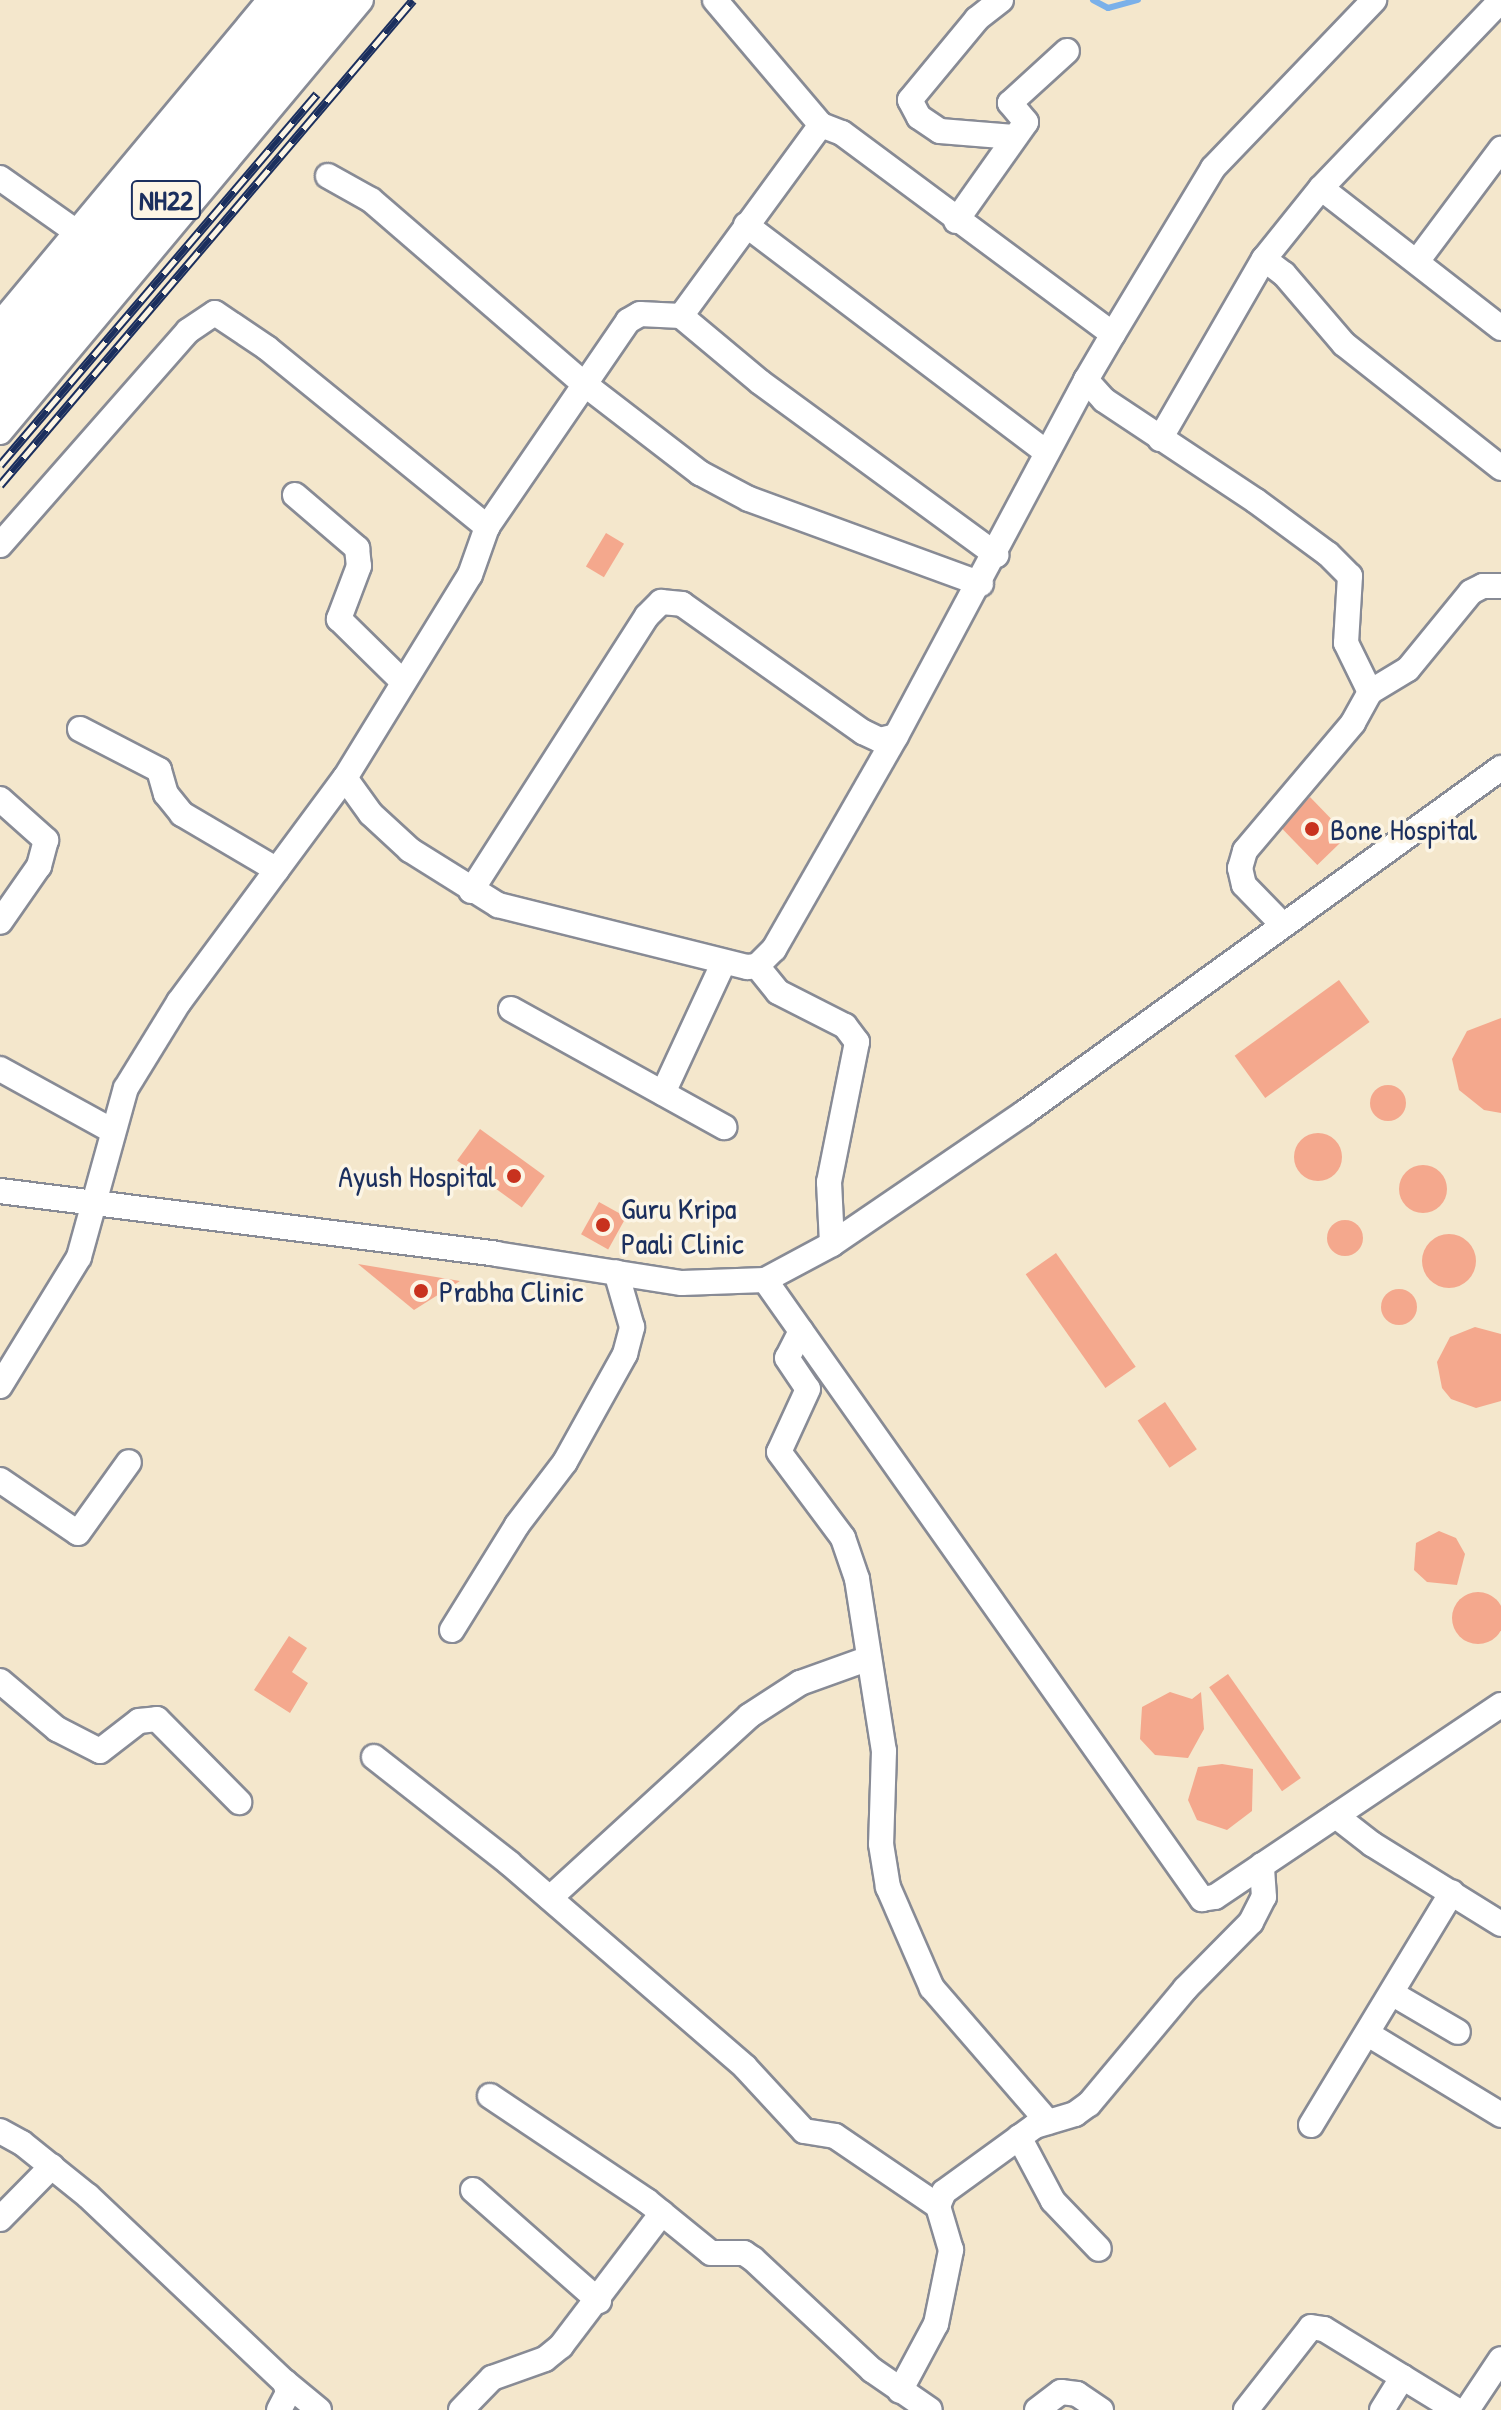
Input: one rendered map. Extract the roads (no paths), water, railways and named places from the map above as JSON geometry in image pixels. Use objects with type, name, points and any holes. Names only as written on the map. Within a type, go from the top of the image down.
[{"type":"highway","name":"NH22","points":[[0,357],[299,0]]},
{"type":"highway","name":"NH22","points":[[0,400],[333,0]]},
{"type":"street","points":[[0,432],[361,0]]},
{"type":"street","points":[[715,0],[804,98],[821,125],[842,133],[956,221],[1113,334]]},
{"type":"street","points":[[1001,0],[977,19],[910,100],[912,110],[940,131],[1014,137]]},
{"type":"street","points":[[757,966],[774,949],[896,736],[981,584],[1045,451],[1213,168],[1374,0]]},
{"type":"street","points":[[1160,439],[1264,259],[1321,188],[1501,0]]},
{"type":"street","points":[[0,324],[78,233],[261,3]]},
{"type":"street","points":[[956,221],[1026,122],[1010,103],[1067,51]]},
{"type":"street","points":[[681,316],[821,125]]},
{"type":"street","points":[[1418,260],[1501,149]]},
{"type":"street","points":[[328,176],[371,200],[583,383],[723,487],[981,584]]},
{"type":"street","points":[[0,178],[78,233]]},
{"type":"street","points":[[1321,188],[1418,260],[1501,328]]},
{"type":"street","points":[[746,225],[1045,451]]},
{"type":"street","points":[[1264,259],[1284,274],[1344,344],[1501,468]]},
{"type":"street","points":[[0,545],[188,331],[215,313],[267,348],[487,527]]},
{"type":"street","points":[[0,1386],[71,1274],[96,1203],[111,1130],[126,1088],[165,1022],[345,778],[401,680],[458,597],[487,527],[628,321],[640,314],[681,316],[770,390],[996,555]]},
{"type":"street","points":[[1086,380],[1104,400],[1339,563],[1352,587],[1346,643],[1370,692]]},
{"type":"street","points":[[295,495],[357,548],[359,566],[339,619],[401,680]]},
{"type":"street","points":[[1281,923],[1244,885],[1240,868],[1245,851],[1353,723],[1370,692],[1408,669],[1471,592],[1483,586],[1501,586]]},
{"type":"street","points":[[471,891],[647,616],[661,602],[682,604],[863,732],[880,740],[896,736]]},
{"type":"street","points":[[80,729],[159,770],[166,794],[182,814],[277,870]]},
{"type":"street","points":[[0,1191],[705,1285],[765,1280],[832,1244],[1024,1113],[1281,923],[1501,768]]},
{"type":"street","points":[[345,778],[371,814],[410,850],[471,891],[521,915],[662,944],[723,964],[757,966],[778,992],[845,1026],[857,1042],[829,1182],[832,1244]]},
{"type":"street","points":[[0,799],[46,840],[39,866],[0,922]]},
{"type":"street","points":[[663,1093],[723,964]]},
{"type":"street","points":[[511,1009],[724,1127]]},
{"type":"street","points":[[0,1069],[111,1130]]},
{"type":"street","points":[[452,1630],[517,1525],[565,1462],[625,1354],[632,1327],[616,1272]]},
{"type":"street","points":[[765,1280],[1193,1893],[1202,1899],[1215,1897],[1501,1705]]},
{"type":"street","points":[[801,1331],[787,1358],[808,1389],[779,1452],[843,1538],[857,1579],[867,1659],[884,1751],[881,1844],[888,1887],[932,1988],[1048,2122]]},
{"type":"street","points":[[0,1480],[78,1533],[129,1462]]},
{"type":"street","points":[[550,1898],[767,1702],[800,1683],[867,1659]]},
{"type":"street","points":[[0,1681],[57,1729],[100,1751],[139,1721],[157,1719],[239,1802]]},
{"type":"street","points":[[374,1757],[550,1898],[745,2067],[804,2131],[835,2136],[938,2206],[951,2250],[936,2324],[900,2391]]},
{"type":"street","points":[[1336,1816],[1372,1844],[1501,1924]]},
{"type":"street","points":[[938,2206],[953,2181],[1019,2137],[1089,2104],[1185,1989],[1251,1922],[1264,1897],[1262,1865]]},
{"type":"street","points":[[1311,2125],[1452,1892]]},
{"type":"street","points":[[1393,1994],[1458,2032]]},
{"type":"street","points":[[1368,2034],[1501,2115]]},
{"type":"street","points":[[490,2096],[662,2213],[711,2253],[744,2253],[753,2259],[900,2391],[930,2410]]},
{"type":"street","points":[[0,2131],[52,2166],[319,2410]]},
{"type":"street","points":[[1019,2137],[1053,2201],[1099,2249]]},
{"type":"street","points":[[0,2219],[52,2166]]},
{"type":"street","points":[[473,2190],[599,2301]]},
{"type":"street","points":[[461,2410],[492,2378],[545,2359],[561,2346],[599,2301],[662,2213]]},
{"type":"street","points":[[1246,2410],[1311,2327],[1324,2329],[1456,2410]]},
{"type":"street","points":[[1467,2410],[1501,2359]]},
{"type":"street","points":[[1382,2410],[1403,2377]]},
{"type":"street","points":[[279,2410],[288,2393],[285,2382]]},
{"type":"street","points":[[1037,2410],[1061,2392],[1077,2394],[1101,2410]]},
{"type":"waterway","points":[[1093,0],[1108,8],[1138,0]]},
{"type":"railway","points":[[0,485],[413,0]]},
{"type":"railway","points":[[0,465],[317,94]]},
{"type":"place","name":"Bone Hospital","points":[[1312,829]]},
{"type":"place","name":"Ayush Hospital","points":[[514,1176]]},
{"type":"place","name":"Guru Kripa Paali Clinic","points":[[603,1225]]},
{"type":"place","name":"Prabha Clinic","points":[[421,1291]]}]
